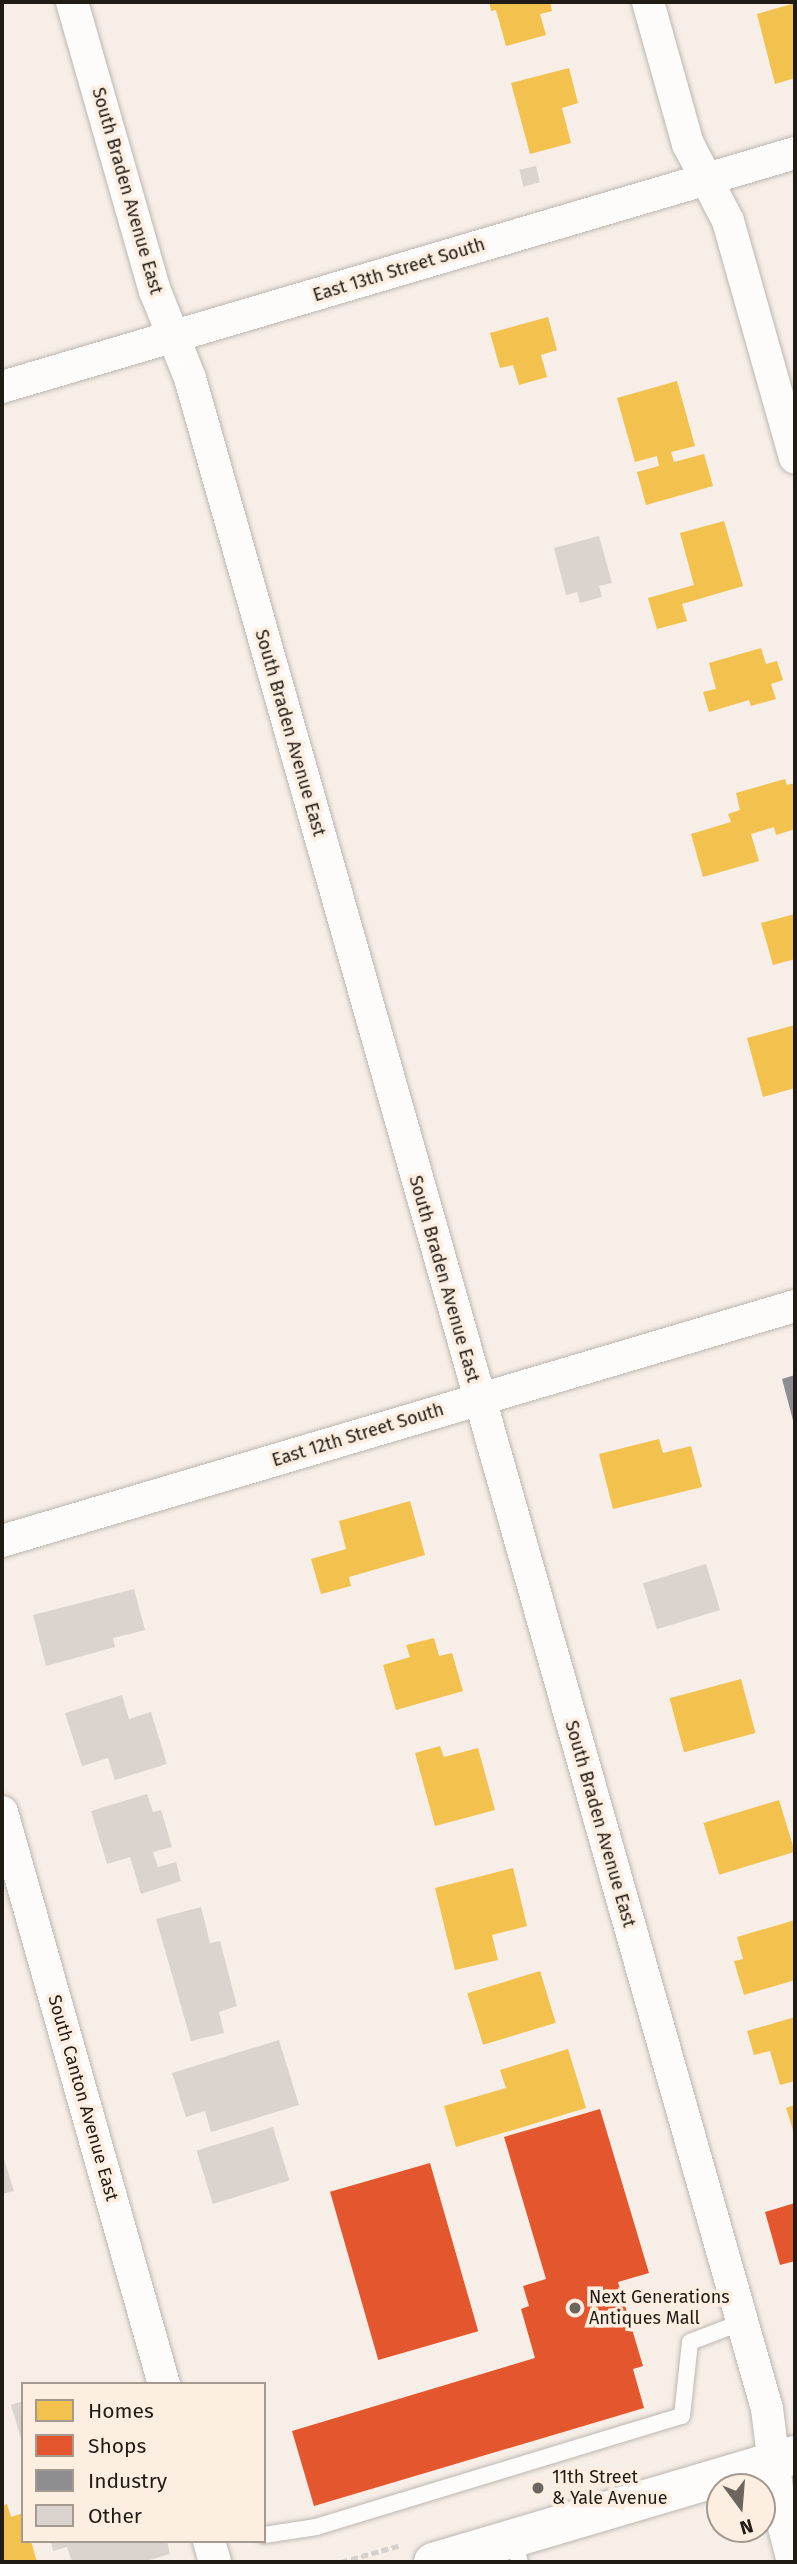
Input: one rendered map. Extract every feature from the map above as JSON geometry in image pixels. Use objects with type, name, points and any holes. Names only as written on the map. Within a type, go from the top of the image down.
[{"type":"main road","points":[[453,2559],[516,2550],[784,2459]]},
{"type":"street","name":"South Braden Avenue East","points":[[72,2],[155,290],[190,378],[478,1400],[767,2409],[784,2459],[779,2512],[793,2562]]},
{"type":"street","points":[[648,2],[688,144],[728,221],[795,458]]},
{"type":"street","name":"East 13th Street South","points":[[2,387],[795,153]]},
{"type":"street","name":"East 12th Street South","points":[[2,1541],[795,1306]]},
{"type":"street","name":"South Canton Avenue East","points":[[2,1812],[163,2382]]},
{"type":"lane","points":[[266,2535],[316,2527],[682,2416],[690,2342],[742,2322]]},
{"type":"building: Homes","points":[[489,2],[550,2],[552,11],[540,14],[546,35],[506,46],[496,10],[491,11]]},
{"type":"building: Homes","points":[[795,3],[795,78],[775,84],[757,14]]},
{"type":"building: Homes","points":[[569,68],[578,103],[562,108],[571,143],[530,154],[511,83]]},
{"type":"building: Homes","points":[[548,317],[557,350],[541,355],[547,377],[519,385],[513,365],[500,368],[490,333]]},
{"type":"building: Homes","points":[[677,381],[695,446],[671,452],[674,462],[704,454],[713,486],[646,505],[637,472],[659,466],[657,456],[635,462],[617,398]]},
{"type":"building: Homes","points":[[724,521],[743,586],[682,604],[687,621],[657,629],[648,598],[694,585],[680,533]]},
{"type":"building: Homes","points":[[761,648],[766,664],[777,661],[783,680],[771,684],[776,699],[751,706],[749,700],[709,712],[703,692],[716,689],[709,663]]},
{"type":"building: Homes","points":[[785,779],[787,785],[795,783],[795,829],[776,835],[774,827],[751,834],[759,861],[703,877],[691,834],[731,822],[728,814],[740,810],[736,793]]},
{"type":"building: Homes","points":[[795,914],[795,959],[773,965],[761,923]]},
{"type":"building: Homes","points":[[795,1025],[795,1088],[763,1097],[747,1038]]},
{"type":"building: Homes","points":[[659,1439],[663,1453],[691,1446],[702,1487],[613,1509],[599,1454]]},
{"type":"building: Homes","points":[[410,1501],[425,1555],[349,1577],[351,1586],[321,1594],[311,1559],[346,1549],[339,1521]]},
{"type":"building: Homes","points":[[434,1638],[439,1656],[452,1653],[463,1691],[396,1710],[383,1665],[410,1657],[406,1645]]},
{"type":"building: Homes","points":[[741,1679],[755,1733],[684,1752],[670,1698]]},
{"type":"building: Homes","points":[[440,1746],[444,1757],[478,1748],[495,1810],[435,1826],[415,1753]]},
{"type":"building: Homes","points":[[779,1800],[795,1852],[719,1875],[703,1823]]},
{"type":"building: Homes","points":[[513,1868],[527,1926],[492,1935],[498,1960],[455,1970],[435,1888]]},
{"type":"building: Homes","points":[[795,1920],[795,1980],[744,1995],[734,1961],[743,1959],[737,1937]]},
{"type":"building: Homes","points":[[540,1971],[556,2023],[483,2045],[467,1993]]},
{"type":"building: Homes","points":[[795,2017],[795,2081],[780,2085],[770,2051],[754,2055],[747,2031]]},
{"type":"building: Homes","points":[[568,2049],[586,2108],[456,2147],[444,2106],[506,2088],[500,2070]]},
{"type":"building: Homes","points":[[795,2105],[795,2136],[786,2108]]},
{"type":"building: Homes","points":[[7,2504],[11,2517],[21,2514],[21,2543],[32,2543],[37,2562],[2,2562],[2,2506]]},
{"type":"building: Shops","name":"Next Generations Antiques Mall","points":[[600,2109],[649,2273],[618,2282],[643,2366],[633,2369],[644,2408],[314,2506],[292,2431],[535,2358],[521,2309],[529,2306],[523,2286],[546,2279],[504,2137]]},
{"type":"building: Shops","points":[[430,2163],[478,2331],[378,2360],[330,2192]]},
{"type":"building: Shops","points":[[795,2203],[795,2261],[780,2265],[765,2212]]},
{"type":"building: Industry","points":[[795,1375],[795,1424],[794,1424],[782,1379]]},
{"type":"building: Other","points":[[536,166],[540,183],[523,186],[519,170]]},
{"type":"building: Other","points":[[599,536],[612,583],[599,586],[602,597],[580,603],[577,592],[566,595],[554,548]]},
{"type":"building: Other","points":[[706,1564],[720,1610],[657,1629],[643,1583]]},
{"type":"building: Other","points":[[134,1589],[145,1630],[113,1638],[115,1647],[46,1666],[33,1615]]},
{"type":"building: Other","points":[[122,1695],[129,1719],[151,1712],[167,1764],[115,1780],[108,1758],[82,1766],[65,1713]]},
{"type":"building: Other","points":[[147,1794],[153,1812],[161,1810],[172,1847],[153,1852],[158,1867],[176,1862],[181,1881],[141,1894],[130,1857],[107,1864],[91,1811]]},
{"type":"building: Other","points":[[201,1907],[210,1943],[220,1941],[237,2006],[219,2012],[224,2033],[191,2041],[156,1919]]},
{"type":"building: Other","points":[[279,2040],[299,2105],[211,2132],[205,2111],[186,2117],[172,2073]]},
{"type":"building: Other","points":[[273,2127],[289,2181],[213,2204],[196,2150]]},
{"type":"building: Other","points":[[2,2153],[14,2191],[2,2194]]},
{"type":"building: Other","points":[[21,2402],[21,2439],[11,2405]]},
{"type":"building: Other","points":[[51,2543],[167,2543],[170,2554],[143,2562],[72,2562],[67,2547],[53,2551]]},
{"type":"place","name":"Next Generations Antiques Mall","points":[[575,2308]]},
{"type":"place","name":"11th Street & Yale Avenue","points":[[538,2488]]}]
